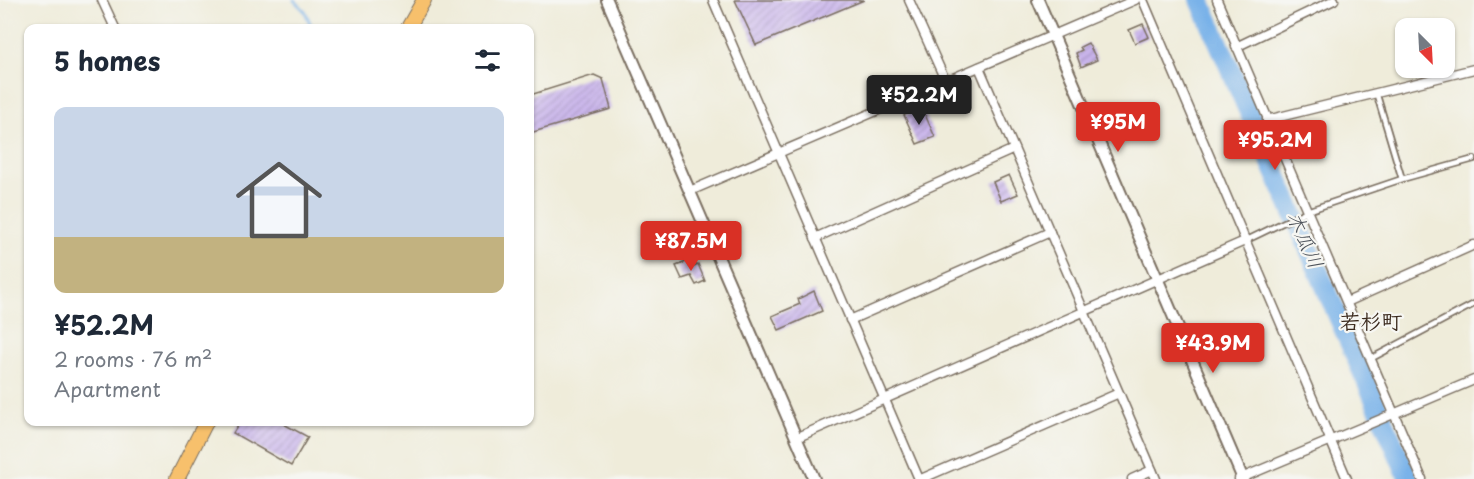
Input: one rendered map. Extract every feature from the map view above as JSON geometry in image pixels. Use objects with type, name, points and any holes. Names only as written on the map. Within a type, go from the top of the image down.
[{"type":"highway","points":[[410,24],[424,0]]},
{"type":"highway","points":[[177,479],[204,426]]},
{"type":"street","points":[[102,0],[113,24]]},
{"type":"street","points":[[607,0],[814,479]]},
{"type":"street","points":[[713,0],[920,479],[1119,393]]},
{"type":"street","points":[[909,0],[946,82]]},
{"type":"street","points":[[1038,0],[1051,37],[1158,280],[1241,479],[1474,380]]},
{"type":"street","points":[[690,191],[1135,0]]},
{"type":"street","points":[[1143,0],[1347,479]]},
{"type":"street","points":[[1217,0],[1304,212],[1372,358],[1392,414],[1422,479]]},
{"type":"street","points":[[1236,46],[1334,0]]},
{"type":"street","points":[[979,67],[1154,475],[1132,479]]},
{"type":"street","points":[[1267,120],[1474,69]]},
{"type":"street","points":[[815,238],[1014,149]]},
{"type":"street","points":[[850,320],[1050,232]]},
{"type":"street","points":[[796,438],[1247,240]]},
{"type":"street","points":[[1347,302],[1474,245]]},
{"type":"lane","points":[[1376,92],[1402,179]]},
{"type":"lane","points":[[1247,240],[1304,212],[1402,179],[1474,159]]},
{"type":"lane","points":[[1372,358],[1474,304]]},
{"type":"building","points":[[735,0],[864,0],[756,45]]},
{"type":"building","points":[[1143,24],[1149,37],[1135,43],[1129,30]]},
{"type":"building","points":[[1088,43],[1097,60],[1081,67],[1076,53],[1082,50],[1080,47]]},
{"type":"building","points":[[594,75],[603,79],[611,109],[534,132],[534,94]]},
{"type":"building","points":[[922,108],[935,137],[917,144],[904,115]]},
{"type":"building","points":[[1009,175],[1018,194],[1001,201],[993,182]]},
{"type":"building","points":[[691,260],[694,266],[698,264],[705,281],[696,285],[691,276],[682,279],[676,266]]},
{"type":"building","points":[[814,291],[822,311],[779,330],[772,316],[800,304],[798,299]]},
{"type":"building","points":[[237,426],[287,426],[308,437],[291,466],[233,433]]},
{"type":"waterway","points":[[294,0],[305,11],[310,24]]},
{"type":"waterway","name":"木瓜川","points":[[1200,0],[1409,479]]},
{"type":"district","name":"若杉町","points":[[1371,322]]}]
